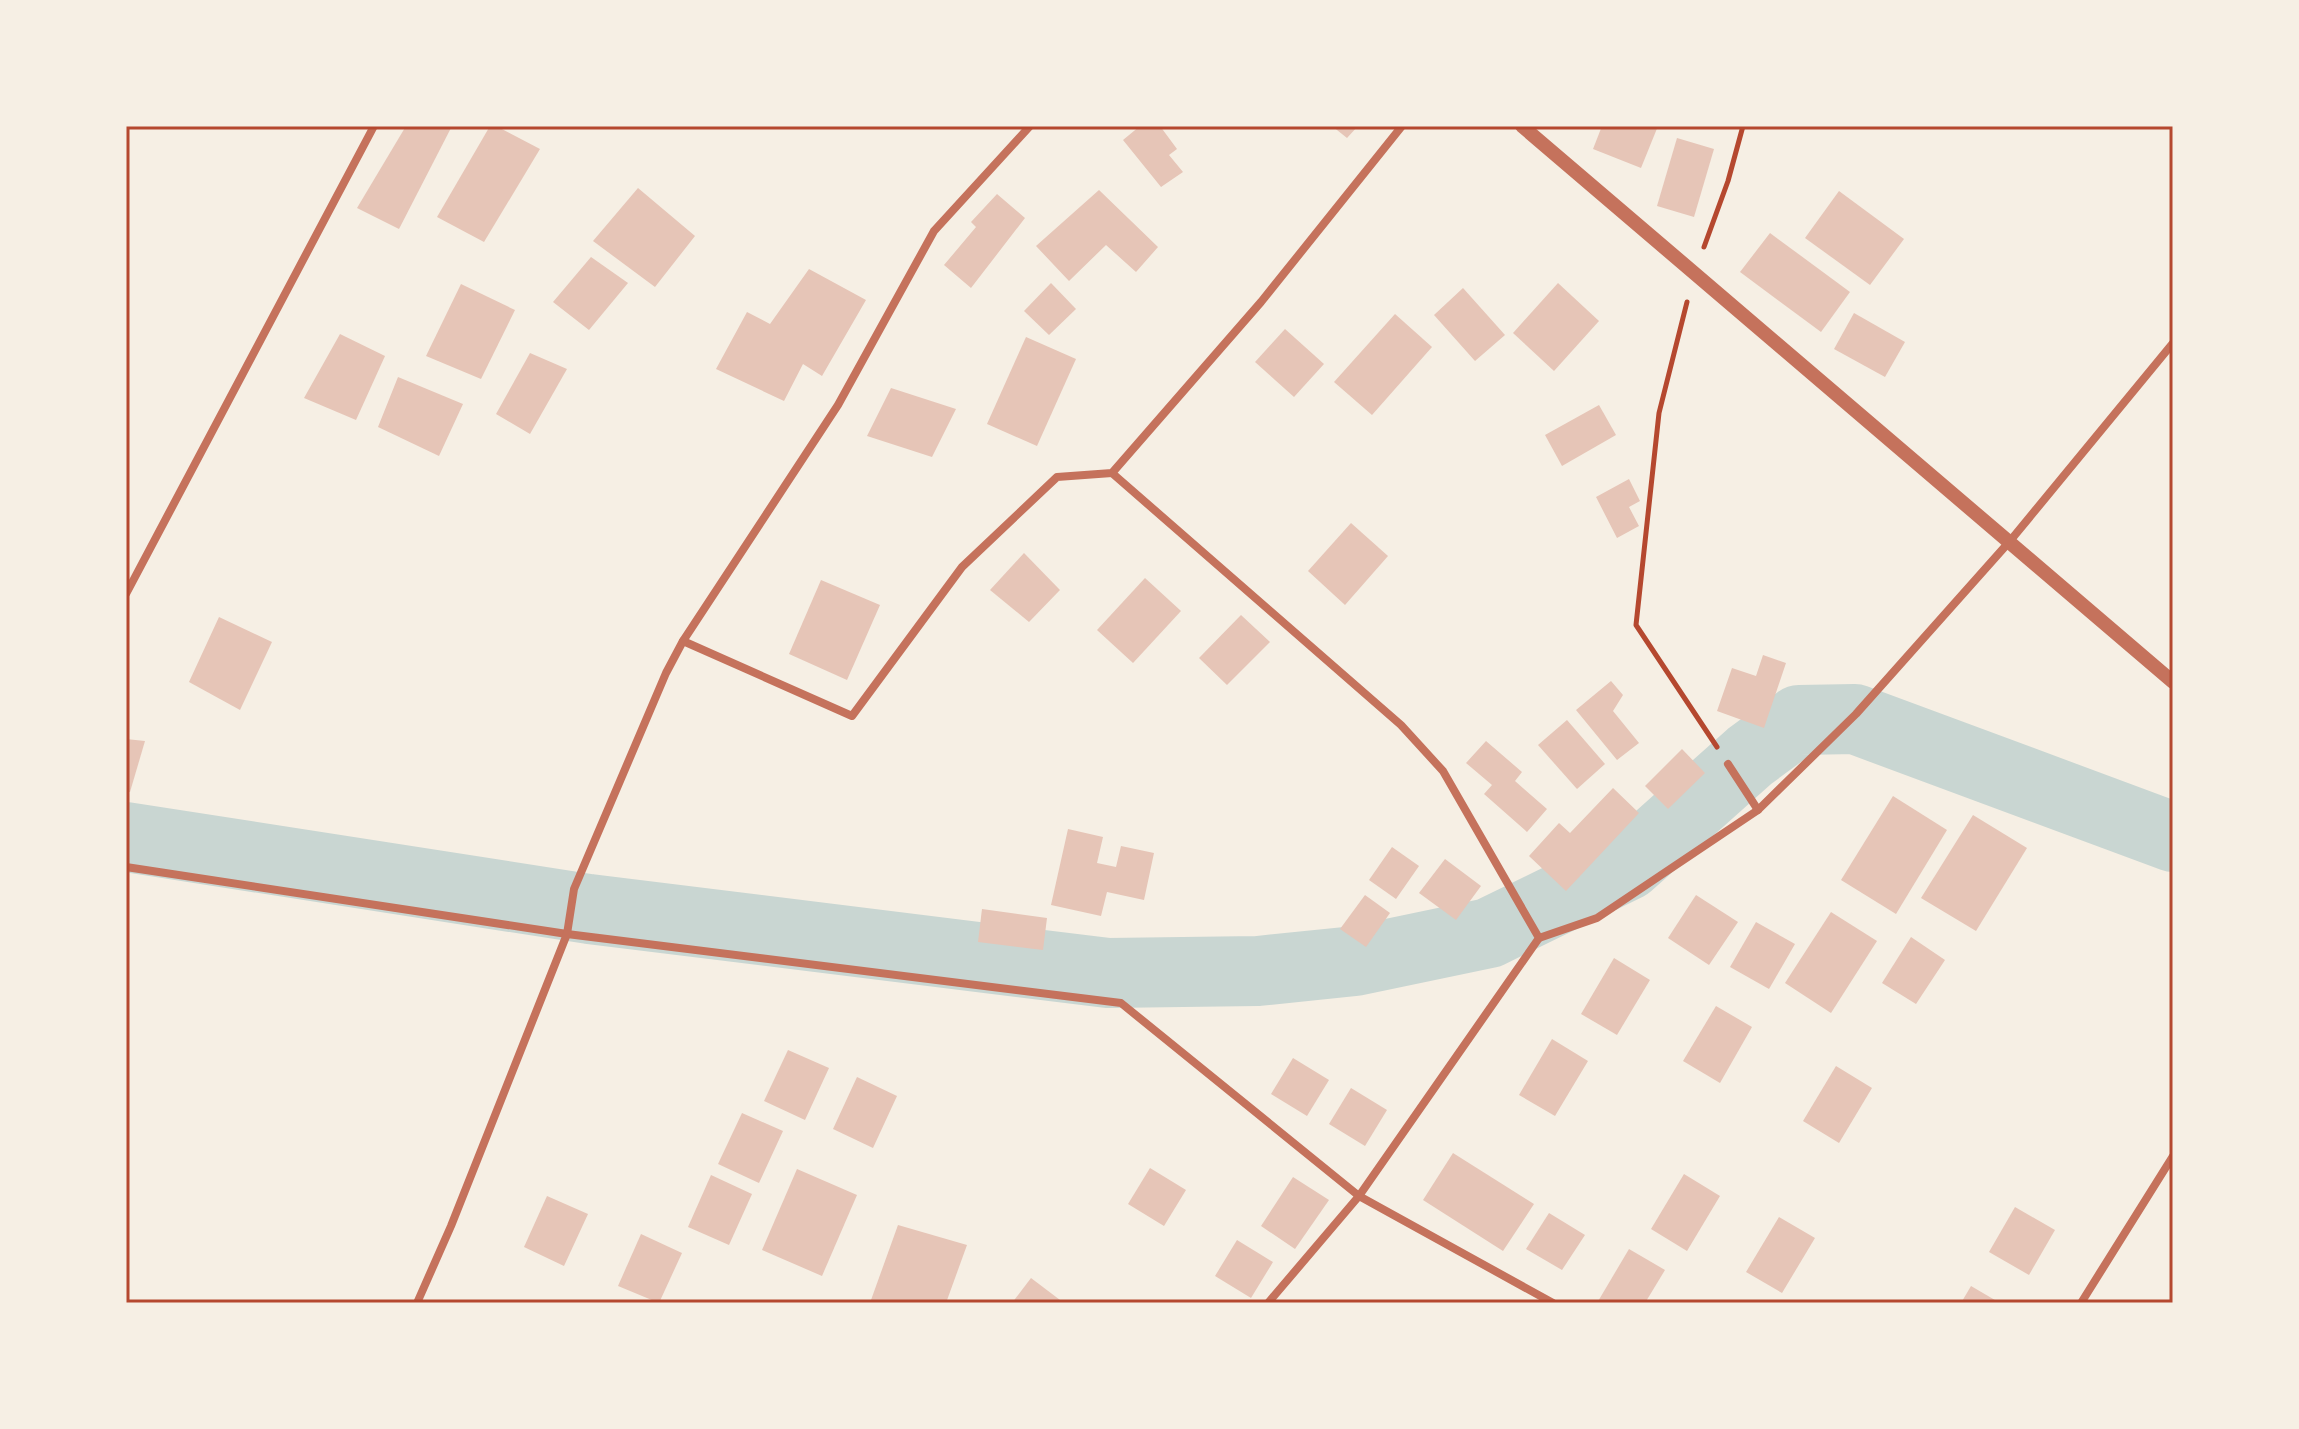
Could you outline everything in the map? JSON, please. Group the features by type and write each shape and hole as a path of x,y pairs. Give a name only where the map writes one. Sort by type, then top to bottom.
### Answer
{"street":[{"path":"126,594 374,126"},
{"path":"417,1303 451,1226 568,930 574,889 666,673 683,641 838,405 934,231 1030,126"},
{"path":"683,641 852,716 962,567 1057,477 1112,473 1261,302 1402,126"},
{"path":"1522,126 2173,682"},
{"path":"1268,1303 1359,1196 1538,936 1597,918 1758,810 1856,714 2010,541 2173,343"},
{"path":"1112,473 1401,725 1443,771 1538,936"},
{"path":"1728,764 1758,810"},
{"path":"126,867 568,930 1121,1003 1359,1196 1553,1303"},
{"path":"2081,1303 2173,1156"}],"path":[{"path":"1728,764 1636,625 1659,413 1693,274 1728,181 1743,126"}],"building":[{"path":"406,126 452,126 399,229 357,208"},
{"path":"490,126 496,126 540,149 484,242 437,217"},
{"path":"1140,126 1160,126 1177,149 1169,155 1183,172 1161,187 1123,140"},
{"path":"1332,126 1358,126 1347,138"},
{"path":"1602,126 1658,126 1641,168 1593,149"},
{"path":"1677,138 1714,149 1694,217 1657,206"},
{"path":"638,188 695,236 655,287 593,241"},
{"path":"1099,190 1158,247 1136,272 1106,245 1069,281 1036,246"},
{"path":"1839,191 1904,239 1870,285 1805,238"},
{"path":"997,194 1025,218 971,288 944,265 976,227 971,222"},
{"path":"1770,233 1850,292 1821,332 1740,272"},
{"path":"591,257 628,283 589,330 553,302"},
{"path":"809,269 866,300 822,376 803,364 784,401 716,369 747,312 770,324"},
{"path":"1051,283 1076,309 1049,335 1024,311"},
{"path":"1558,283 1599,321 1554,371 1513,333"},
{"path":"461,284 515,310 481,379 426,356"},
{"path":"1463,288 1505,335 1475,361 1434,315"},
{"path":"1854,313 1905,342 1885,377 1834,349"},
{"path":"1395,314 1432,347 1372,415 1334,382"},
{"path":"1285,329 1324,364 1294,397 1255,362"},
{"path":"340,334 385,356 356,420 304,398"},
{"path":"1026,337 1076,359 1037,446 987,424"},
{"path":"530,353 567,369 530,434 496,414"},
{"path":"398,377 463,404 439,456 378,427"},
{"path":"891,388 956,409 932,457 867,436"},
{"path":"1599,405 1616,435 1562,466 1545,435"},
{"path":"1629,479 1640,501 1629,507 1639,526 1617,538 1596,497"},
{"path":"1351,523 1388,556 1345,605 1308,571"},
{"path":"1024,553 1060,590 1029,622 990,590"},
{"path":"1145,578 1181,611 1133,663 1097,630"},
{"path":"821,580 880,605 847,680 789,654"},
{"path":"1241,615 1270,642 1227,685 1199,658"},
{"path":"219,617 272,642 240,710 189,682"},
{"path":"1763,655 1786,663 1764,728 1717,711 1732,668 1756,676"},
{"path":"1611,681 1623,695 1613,711 1639,743 1617,760 1576,710"},
{"path":"1567,720 1605,764 1577,789 1538,745"},
{"path":"126,739 145,741 130,792 126,792"},
{"path":"1486,741 1522,772 1515,781 1547,809 1527,832 1484,794 1492,785 1466,763"},
{"path":"1682,749 1705,773 1668,809 1645,786"},
{"path":"1613,788 1639,813 1566,891 1529,856 1559,823 1570,833"},
{"path":"1893,796 1947,830 1896,914 1841,880"},
{"path":"1973,815 2027,848 1976,931 1921,898"},
{"path":"1068,829 1103,837 1097,863 1116,867 1121,846 1154,853 1144,900 1107,892 1101,916 1051,905"},
{"path":"1392,847 1419,866 1396,899 1369,880"},
{"path":"1445,859 1481,886 1456,920 1419,893"},
{"path":"1365,895 1390,913 1366,947 1340,929"},
{"path":"1696,895 1738,922 1709,965 1668,938"},
{"path":"982,909 1047,918 1043,950 978,942"},
{"path":"1831,912 1877,941 1831,1013 1785,983"},
{"path":"1756,922 1795,944 1769,989 1730,967"},
{"path":"1911,937 1945,960 1916,1004 1882,983"},
{"path":"1614,958 1650,980 1617,1035 1581,1014"},
{"path":"1716,1006 1752,1027 1720,1083 1683,1061"},
{"path":"1552,1039 1588,1061 1555,1116 1519,1095"},
{"path":"788,1050 829,1068 805,1120 764,1101"},
{"path":"1293,1058 1329,1080 1307,1116 1271,1094"},
{"path":"1836,1066 1872,1088 1839,1143 1803,1121"},
{"path":"857,1077 897,1096 873,1148 833,1129"},
{"path":"1351,1088 1387,1110 1365,1146 1329,1124"},
{"path":"742,1113 783,1131 759,1183 718,1164"},
{"path":"1453,1153 1534,1204 1503,1251 1423,1200"},
{"path":"1150,1168 1186,1190 1164,1226 1128,1204"},
{"path":"797,1169 857,1195 822,1276 762,1250"},
{"path":"1684,1174 1720,1196 1687,1251 1651,1229"},
{"path":"711,1175 752,1194 729,1245 688,1227"},
{"path":"1293,1177 1329,1200 1295,1249 1261,1226"},
{"path":"547,1196 588,1214 564,1266 524,1247"},
{"path":"2015,1207 2055,1230 2029,1275 1989,1252"},
{"path":"1549,1213 1585,1235 1562,1270 1526,1249"},
{"path":"1779,1217 1815,1238 1782,1293 1746,1272"},
{"path":"898,1225 967,1245 946,1303 880,1303 871,1300"},
{"path":"641,1234 682,1253 659,1303 618,1286"},
{"path":"1237,1240 1273,1262 1251,1298 1215,1276"},
{"path":"1629,1249 1665,1270 1645,1303 1597,1303"},
{"path":"1031,1278 1064,1303 1012,1303"},
{"path":"1971,1286 2000,1303 1961,1303"}],"waterway":[{"path":"126,837 589,909 1108,973 1258,971 1355,961 1489,933 1628,865 1750,756 1799,720 1855,719 2173,837"}]}
